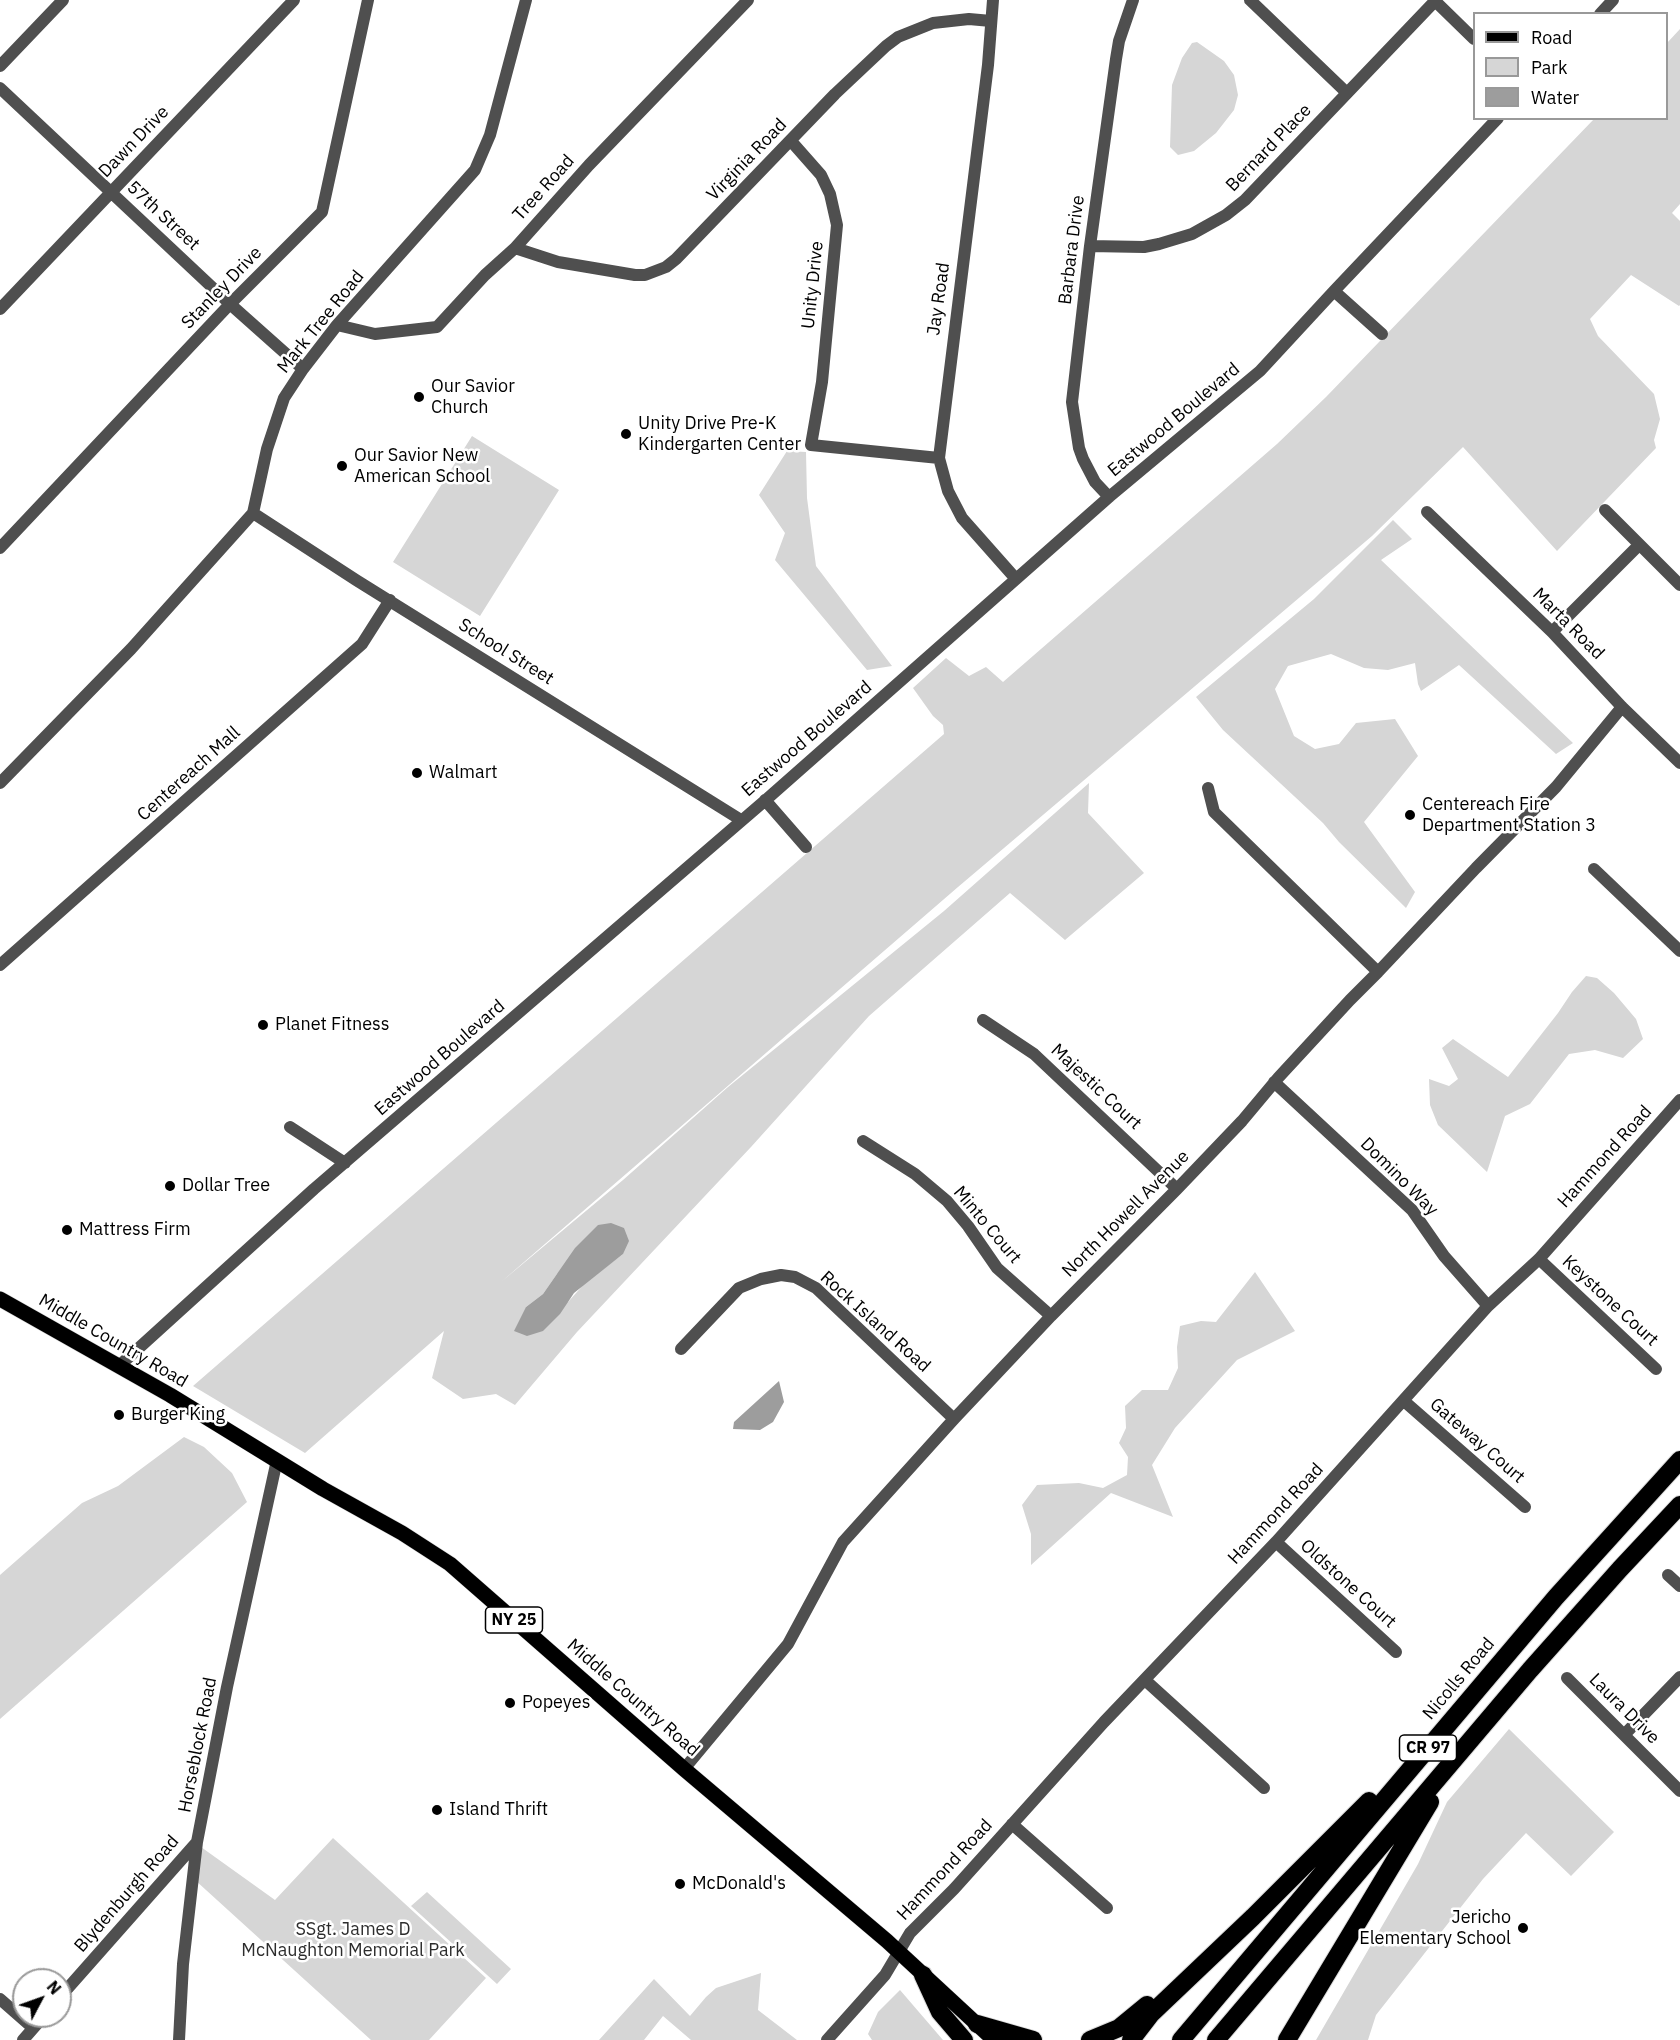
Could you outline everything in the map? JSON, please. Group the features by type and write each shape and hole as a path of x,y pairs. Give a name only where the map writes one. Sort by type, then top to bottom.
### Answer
{"highway":[{"name":"Nicolls Road","path":"1181,2040 1602,1545 1680,1460"},
{"name":"CR 97","path":"1216,2040 1575,1619 1680,1505"},
{"path":"1290,2036 1422,1815 1484,1725"},
{"path":"1131,2040 1151,2014 1389,1781 1436,1739"},
{"path":"1090,2040 1119,2028 1153,1999 1197,1970"},
{"path":"922,1975 940,2012 964,2040"},
{"path":"977,2024 1033,2040"}],"main road":[{"name":"Middle Country Road","path":"0,1299 119,1366 323,1489 402,1533 450,1564 899,1953 994,2040"}],"street":[{"path":"0,66 63,0"},
{"name":"Dawn Drive","path":"0,309 294,0"},
{"name":"Stanley Drive","path":"0,548 230,304 322,212 368,0"},
{"name":"Mark Tree Road","path":"254,513 267,449 284,398 337,325 474,170 490,135 526,0"},
{"name":"Tree Road","path":"337,325 375,334 437,327 485,275 515,248 589,165 748,0"},
{"name":"Jay Road","path":"993,0 988,65 939,458 948,491 962,518 1016,579"},
{"name":"Barbara Drive","path":"1109,497 1095,482 1083,459 1072,414 1072,402 1090,246 1119,41 1133,0"},
{"path":"1251,0 1347,93"},
{"path":"1602,12 1613,0"},
{"path":"1434,1 1473,38"},
{"name":"Bernard Place","path":"1090,246 1144,247 1160,244 1192,234 1226,215 1245,200 1434,1"},
{"name":"Virginia Road","path":"515,248 558,262 635,275 645,275 666,267 676,260 842,86 898,37 933,23 950,20 991,21"},
{"name":"57th Street","path":"0,88 230,304 303,369"},
{"name":"Eastwood Boulevard","path":"119,1366 314,1189 765,800 1109,497 1260,371 1496,120"},
{"name":"Unity Drive","path":"791,141 821,174 830,194 837,225 822,382 812,446 939,458"},
{"path":"1334,291 1382,334"},
{"path":"1605,510 1680,585"},
{"name":"Marta Road","path":"1427,512 1552,632 1680,763"},
{"path":"0,783 131,649 254,513"},
{"name":"School Street","path":"254,513 741,820"},
{"path":"1552,632 1639,544"},
{"name":"Centereach Mall","path":"0,965 362,644 390,600"},
{"name":"North Howell Avenue","path":"684,1769 788,1644 843,1542 1051,1316 1178,1189 1350,1000 1556,787 1622,706"},
{"path":"1208,788 1214,812 1378,972"},
{"path":"765,800 806,847"},
{"path":"1594,869 1680,951"},
{"name":"Majestic Court","path":"983,1020 1034,1054 1178,1189"},
{"name":"Domino Way","path":"1274,1082 1412,1210 1444,1256 1488,1306"},
{"name":"Hammond Road","path":"827,2040 882,1978 910,1933 954,1889 1145,1680 1276,1542 1488,1306 1539,1259 1680,1100"},
{"path":"290,1127 345,1163"},
{"name":"Minto Court","path":"863,1140 915,1174 947,1201 968,1226 996,1268 1051,1316"},
{"name":"Keystone Court","path":"1539,1259 1656,1369"},
{"name":"Rock Island Road","path":"681,1349 739,1288 761,1279 781,1275 795,1278 816,1288 954,1419"},
{"name":"Gateway Court","path":"1404,1401 1525,1508"},
{"name":"Horseblock Road","path":"179,2040 183,1964 197,1842 226,1687 277,1460"},
{"name":"Oldstone Court","path":"1276,1542 1396,1652"},
{"path":"1668,1575 1680,1586"},
{"path":"1624,1735 1680,1677"},
{"name":"Laura Drive","path":"1567,1678 1680,1791"},
{"path":"1145,1680 1264,1788"},
{"path":"1012,1824 1107,1908"},
{"name":"Blydenburgh Road","path":"72,1983 197,1842"},
{"path":"0,2000 12,2010"},
{"path":"23,2040 33,2028"}],"green space":[{"path":"1680,29 1680,204 1672,213 1680,221 1680,305 1631,275 1590,319 1598,336 1654,394 1660,419 1654,440 1656,448 1557,551 1463,447 1372,536 958,887 501,1282 623,1180 728,1087 944,911 1089,783 1088,813 1144,873 1065,940 1010,893 869,1016 751,1147 577,1332 515,1405 496,1394 463,1399 432,1378 444,1331 305,1453 193,1386 944,734 943,725 933,716 913,688 946,658 969,676 986,667 1003,682 1277,444 1326,397 1593,120 1668,120 1668,42","holes":["623,1254 585,1283 568,1302 526,1307 543,1294 557,1274"]},
{"path":"1197,42 1224,61 1234,75 1238,95 1234,110 1216,133 1194,151 1178,155 1170,147 1172,85 1182,58 1192,43"},
{"path":"472,436 559,490 480,616 393,562"},
{"path":"787,451 806,452 807,498 816,566 892,666 867,670 775,560 785,533 759,495"},
{"path":"1393,520 1412,539 1381,560 1573,743 1556,754 1459,665 1421,691 1415,663 1388,670 1364,668 1331,654 1288,666 1275,689 1294,736 1315,749 1339,744 1356,723 1395,719 1418,756 1364,822 1415,892 1406,908 1339,842 1323,823 1223,730 1196,697 1314,599"},
{"path":"1586,976 1597,978 1614,993 1636,1019 1643,1039 1623,1058 1595,1050 1569,1054 1530,1104 1505,1116 1487,1172 1438,1125 1430,1105 1429,1079 1449,1086 1458,1079 1442,1048 1453,1039 1508,1077"},
{"path":"1255,1272 1295,1331 1237,1360 1175,1428 1152,1465 1173,1517 1111,1493 1031,1565 1031,1534 1022,1505 1037,1485 1079,1483 1103,1488 1127,1475 1128,1457 1119,1443 1126,1428 1125,1406 1142,1390 1168,1390 1178,1368 1177,1347 1180,1326 1201,1321 1216,1322"},
{"path":"184,1437 204,1447 232,1473 247,1502 0,1719 0,1575 82,1503 118,1486"},
{"path":"1509,1729 1614,1832 1571,1876 1526,1833 1483,1879 1376,2015 1368,2040 1316,2040 1418,1864 1447,1802"},
{"name":"SSgt. James D McNaughton Memorial Park","path":"333,1838 486,1978 429,2040 371,2040 195,1880 201,1847 275,1900"},
{"path":"427,1892 511,1969 497,1984 411,1906"},
{"path":"761,1973 758,2010 797,2040 691,2040 663,2016 644,2040 599,2040 654,1979 690,2016 716,1988"},
{"path":"900,1990 943,2040 872,2040 868,2034 878,2012"}],"water":[{"path":"611,1223 624,1228 629,1241 623,1254 574,1293 560,1314 543,1331 527,1336 514,1331 526,1307 543,1294 575,1248 598,1225"},
{"path":"779,1381 784,1402 773,1422 760,1430 733,1429 734,1422"}],"place":[{"name":"Our Savior Church","path":"419,397"},
{"name":"Unity Drive Pre-K Kindergarten Center","path":"626,434"},
{"name":"Our Savior New American School","path":"342,466"},
{"name":"Walmart","path":"417,773"},
{"name":"Centereach Fire Department Station 3","path":"1410,815"},
{"name":"Planet Fitness","path":"263,1025"},
{"name":"Dollar Tree","path":"170,1186"},
{"name":"Mattress Firm","path":"67,1230"},
{"name":"Burger King","path":"119,1415"},
{"name":"Popeyes","path":"510,1703"},
{"name":"Island Thrift","path":"437,1810"},
{"name":"McDonald's","path":"680,1884"},
{"name":"Jericho Elementary School","path":"1523,1928"}]}
